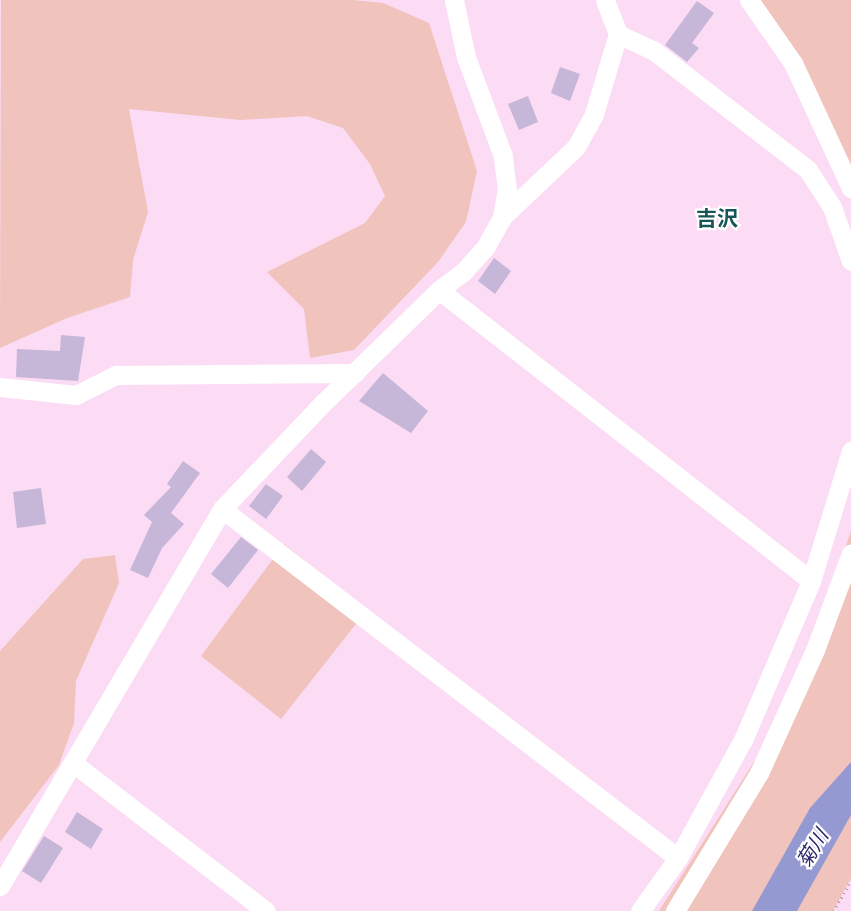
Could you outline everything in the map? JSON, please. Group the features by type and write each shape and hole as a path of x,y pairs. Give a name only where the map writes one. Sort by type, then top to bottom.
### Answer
{"street":[{"path":"454,0 466,57 503,156 507,190 502,217"},
{"path":"0,886 222,509 355,373 439,290 485,248 502,217 576,147 594,114 618,34 605,0"},
{"path":"749,0 793,63 851,188"},
{"path":"618,34 653,50 808,170 832,207 851,261"},
{"path":"439,290 810,581"},
{"path":"0,387 76,395 116,375 355,373"},
{"path":"640,911 678,858 743,740 810,581 851,451"},
{"path":"222,509 678,858"},
{"path":"675,911 759,773 815,650 851,553"},
{"path":"72,763 266,911"}],"path":[{"path":"834,911 851,880"}],"shaded area":[{"path":"1,0 353,0 383,3 429,23 477,171 466,222 438,262 354,350 310,358 304,309 267,272 365,223 385,196 370,164 343,128 307,116 241,120 129,109 148,212 133,260 130,297 67,318 0,348"},
{"path":"752,0 851,0 851,180"},
{"path":"851,531 851,878 833,911 659,911 789,707"},
{"path":"284,544 367,610 281,719 201,656"},
{"path":"115,555 119,583 76,681 74,723 59,765 0,842 0,651 83,559"}],"water":[{"name":"菊川","path":"851,762 851,815 797,911 752,911 810,808"}],"building":[{"path":"697,1 714,13 692,43 699,48 687,62 665,45"},
{"path":"560,67 580,74 570,101 551,93"},
{"path":"528,96 538,122 519,130 508,104"},
{"path":"494,258 511,271 495,294 478,281"},
{"path":"61,335 85,337 78,381 16,377 17,349 60,351"},
{"path":"383,373 428,411 411,433 359,401"},
{"path":"311,449 326,462 302,491 287,477"},
{"path":"183,461 200,473 171,513 184,524 162,548 148,578 130,570 152,522 144,515 171,487 167,484"},
{"path":"266,484 283,496 266,519 249,506"},
{"path":"41,488 46,524 17,528 13,492"},
{"path":"241,537 258,550 228,588 211,574"},
{"path":"77,812 103,829 91,849 65,832"},
{"path":"44,836 63,848 41,883 22,871"}],"district":[{"name":"吉沢","path":"717,218"}]}
